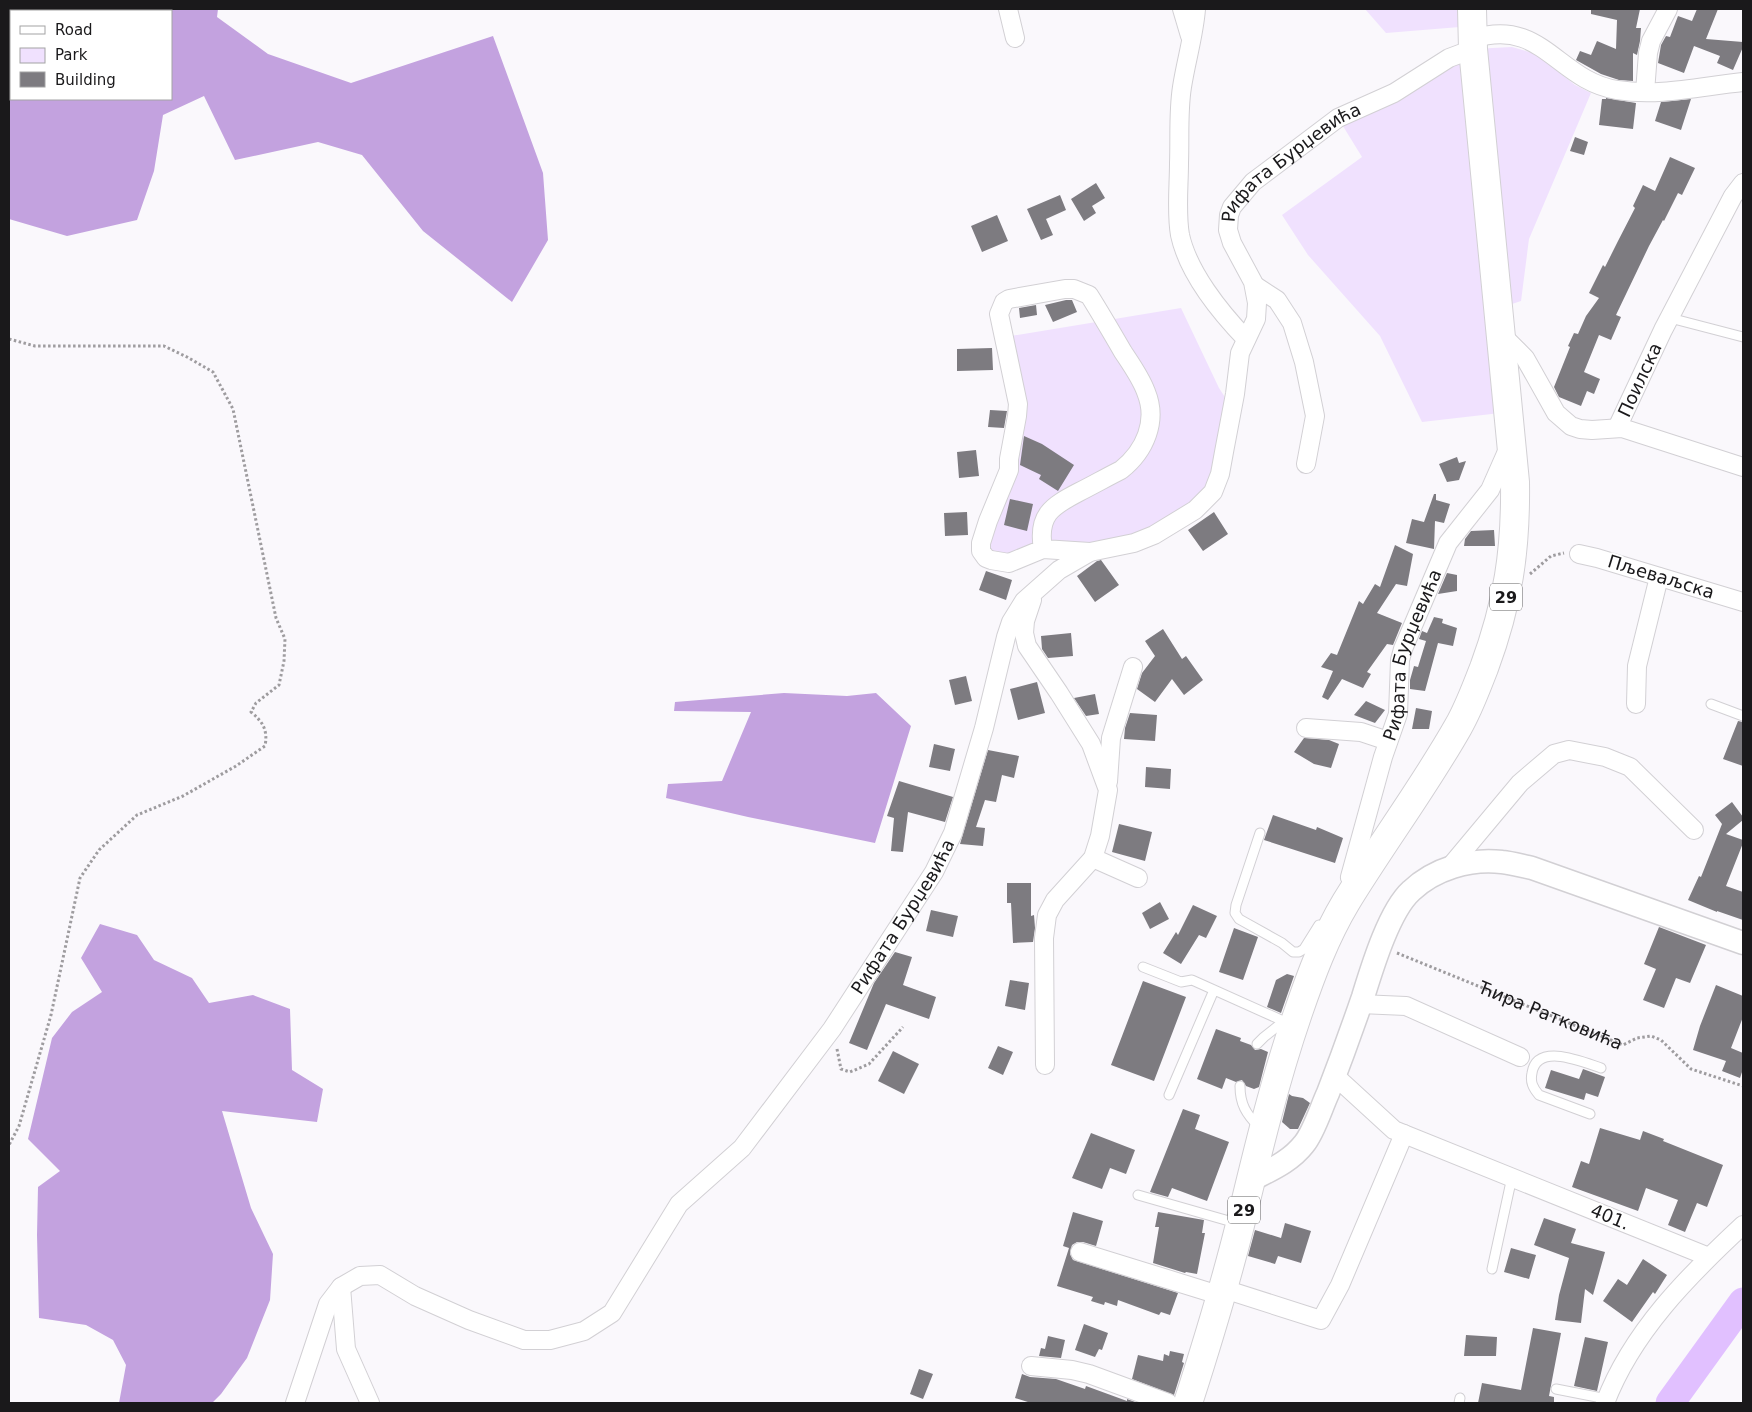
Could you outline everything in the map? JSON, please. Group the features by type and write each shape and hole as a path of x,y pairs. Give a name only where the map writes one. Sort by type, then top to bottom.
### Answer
{"main road":[{"name":"Рифата Бурџевића","path":"1263,1132 1288,1024 1308,983 1351,881 1458,727 1488,656 1507,594 1515,523 1515,482 1499,332 1473,44 1472,9"},
{"name":"29","path":"1188,1403 1223,1292 1263,1132"}],"street":[{"path":"1008,9 1015,38"},
{"path":"1182,9 1191,39"},
{"path":"1196,9 1179,115 1178,215 1180,235 1197,275 1231,323 1246,340"},
{"path":"1645,92 1651,41 1668,9"},
{"path":"1473,44 1494,34 1524,38 1535,42 1572,71 1592,83 1618,90 1645,92 1743,82"},
{"name":"Рифата Бурџевића","path":"1043,549 1042,527 1045,519 1054,507 1121,470 1135,457 1146,439 1149,429 1151,419 1149,400 1142,383 1090,295 1065,288 1009,299 1004,302 999,314 1018,404 1017,416 1009,458 1009,470 988,522 981,543 981,551 986,558 1009,563 1043,549 1090,552 1134,543 1154,535 1195,510 1213,492 1220,474 1235,394 1240,353 1256,319 1257,303 1250,273 1232,243 1228,230 1229,215 1232,207 1248,187 1338,118 1388,96 1473,44"},
{"name":"Поилска","path":"1499,332 1525,358 1556,413 1566,423 1586,430 1617,428 1670,318 1733,196 1743,182"},
{"path":"1254,285 1277,300 1292,323 1304,362 1315,416 1306,464"},
{"path":"1617,428 1638,432 1743,467"},
{"name":"Рифата Бурџевића","path":"1351,881 1388,741 1400,706 1400,660 1412,627 1448,543 1490,490 1512,440"},
{"name":"Рифата Бурџевића","path":"341,1287 360,1276 380,1276 415,1296 469,1320 524,1340 550,1340 584,1331 612,1313 679,1204 742,1148 832,1029 934,872 953,833 984,728 1011,622 1024,601 1042,584 1059,570 1090,552"},
{"name":"Пљеваљска","path":"1579,554 1743,602"},
{"path":"1636,704 1637,666 1659,576"},
{"name":"Рифата Бурџевића","path":"1042,584 1032,600 1025,621 1024,633 1027,646 1059,692 1091,744 1108,790"},
{"path":"1045,1065 1044,938 1047,914 1055,900 1093,858 1100,836 1108,790 1112,738 1133,667"},
{"path":"1306,728 1361,732 1388,741"},
{"path":"1449,868 1520,783 1554,754 1569,750 1605,757 1630,767 1694,830"},
{"path":"1093,858 1138,878"},
{"path":"1251,1180 1288,1161 1305,1143 1335,1076 1380,946 1397,909 1410,891 1431,876 1449,868 1481,862 1502,862 1532,868 1743,943"},
{"path":"1360,1004 1406,1006 1527,1061"},
{"name":"401.","path":"1335,1076 1394,1130 1709,1257"},
{"path":"1080,1252 1321,1320 1340,1285 1404,1134"},
{"path":"1606,1401 1631,1352 1662,1308 1709,1257 1743,1225"},
{"path":"295,1403 328,1304 341,1287"},
{"path":"341,1287 346,1349 370,1403"},
{"path":"1031,1366 1072,1370 1089,1374 1168,1403"}],"lane":[{"path":"1670,318 1743,337"},
{"path":"1711,704 1743,716"},
{"path":"1260,833 1236,905 1235,913 1239,919 1282,943 1293,952 1299,952 1304,949 1325,917"},
{"path":"1143,967 1181,982 1192,980 1288,1024"},
{"path":"1168,1095 1214,990"},
{"path":"1257,1044 1264,1037 1288,1024"},
{"path":"1590,1114 1539,1095 1531,1081 1527,1061 1554,1056 1566,1057 1601,1068"},
{"path":"1240,1086 1242,1105 1250,1119 1263,1132"},
{"path":"1492,1269 1512,1176"},
{"path":"1138,1195 1240,1224"},
{"path":"1556,1389 1606,1401"}],"path":[{"path":"9,340 35,346 164,346 213,372 233,409 276,618 285,639 284,661 279,685 256,703 251,712 259,719 267,734 265,746 236,766 183,796 137,815 99,850 80,878 51,1016 19,1126 9,1145"},
{"path":"1507,594 1518,587 1544,560 1551,556 1568,553 1579,554"},
{"name":"Ћира Ратковића","path":"1380,946 1623,1046 1637,1038 1651,1036 1661,1040 1691,1069 1743,1086"},
{"path":"832,1029 841,1069 850,1072 869,1064 903,1027"}],"green space":[{"path":"1365,9 1472,9 1472,26 1386,33"},
{"path":"1512,47 1536,54 1575,85 1591,93 1529,239 1521,301 1497,309 1509,412 1422,422 1380,336 1308,255 1282,215 1362,157 1338,118 1473,49"},
{"path":"1181,308 1219,388 1232,408 1217,483 1154,535 986,558 1017,416 1005,337"}],"shaded area":[{"path":"9,9 218,9 217,17 268,54 351,83 493,36 543,173 548,240 512,302 423,231 362,155 318,142 235,160 204,96 163,115 154,171 137,220 67,236 9,219"},
{"path":"784,693 847,696 876,693 911,726 875,843 666,798 668,784 722,781 751,712 674,711 675,702"},
{"path":"100,924 137,935 154,960 192,978 209,1003 253,995 290,1009 292,1070 323,1089 317,1122 222,1111 251,1208 273,1254 270,1300 247,1358 221,1394 212,1403 119,1403 126,1365 113,1340 86,1325 39,1318 38,1187 60,1171 28,1139 52,1038 72,1012 102,992 81,958"}],"building":[{"path":"1591,9 1640,9 1636,28 1641,28 1640,41 1637,55 1633,53 1633,81 1619,80 1601,74 1576,60 1580,51 1591,55 1597,41 1616,49 1617,20 1591,14"},
{"path":"1697,9 1718,9 1706,39 1743,42 1743,47 1733,70 1717,63 1720,56 1694,46 1684,73 1658,63 1661,45 1666,36 1670,37 1678,16 1692,21"},
{"path":"1602,99 1636,103 1633,129 1599,125"},
{"path":"1691,99 1681,130 1655,121 1661,102"},
{"path":"1575,137 1588,142 1584,155 1570,151"},
{"path":"1670,157 1695,168 1682,195 1678,193 1649,246 1616,315 1621,317 1611,340 1599,335 1584,372 1600,379 1594,394 1587,391 1581,406 1559,397 1554,387 1570,347 1568,346 1574,333 1578,334 1586,316 1599,298 1589,293 1603,265 1605,267 1635,208 1633,206 1643,185 1655,191"},
{"path":"1096,183 1105,198 1092,206 1096,213 1084,221 1071,199"},
{"path":"1060,195 1066,210 1046,219 1053,235 1041,240 1027,209"},
{"path":"997,215 1008,241 982,252 971,226"},
{"path":"1072,300 1077,312 1053,322 1045,305"},
{"path":"1036,305 1037,315 1020,318 1019,308"},
{"path":"992,348 993,370 957,371 957,349"},
{"path":"990,410 1007,411 1004,428 988,427"},
{"path":"1024,436 1042,444 1074,465 1058,491 1039,479 1041,475 1020,465"},
{"path":"976,450 979,476 959,478 957,452"},
{"path":"1457,457 1459,463 1466,461 1459,480 1447,482 1439,464"},
{"path":"1434,494 1436,494 1436,500 1450,504 1444,523 1435,521 1434,549 1406,543 1412,519 1424,522"},
{"path":"1010,499 1033,504 1027,531 1004,525"},
{"path":"967,512 968,535 945,536 944,513"},
{"path":"1214,512 1228,534 1203,551 1188,530"},
{"path":"1494,530 1495,546 1464,546 1465,539 1471,531"},
{"path":"1395,545 1413,554 1407,586 1396,584 1377,613 1402,623 1393,645 1387,644 1367,672 1371,674 1363,688 1342,679 1328,700 1322,697 1333,671 1321,667 1331,653 1337,655 1359,601 1363,604 1375,584 1380,587"},
{"path":"1101,560 1119,585 1095,602 1077,576"},
{"path":"986,571 1012,580 1006,600 979,590"},
{"path":"1447,573 1457,575 1457,591 1438,594"},
{"path":"1434,617 1443,619 1442,623 1457,628 1453,646 1438,643 1425,691 1410,689 1410,680 1414,666 1418,667 1426,641 1419,639 1422,631 1427,633"},
{"path":"1163,629 1182,659 1186,656 1203,680 1184,695 1172,679 1155,702 1137,689 1142,673 1155,656 1145,641"},
{"path":"1071,633 1073,656 1048,658 1042,649 1041,636"},
{"path":"966,676 972,701 955,705 949,680"},
{"path":"1037,682 1045,713 1018,720 1010,689"},
{"path":"1095,694 1099,714 1086,716 1074,698"},
{"path":"1366,701 1385,710 1375,723 1354,715"},
{"path":"1416,708 1432,711 1429,729 1412,729"},
{"path":"1130,713 1157,715 1155,741 1124,739"},
{"path":"1738,721 1743,722 1743,766 1723,759"},
{"path":"1304,738 1329,740 1339,744 1331,768 1314,764 1294,752"},
{"path":"934,744 955,749 950,771 929,767"},
{"path":"988,750 1019,756 1014,778 1002,775 996,802 985,800 976,827 985,828 983,846 960,844"},
{"path":"1146,767 1171,769 1170,789 1145,787"},
{"path":"899,781 953,797 945,822 908,812 903,852 891,851 894,818 887,816"},
{"path":"1732,802 1743,817 1743,820 1726,834 1743,840 1743,843 1726,886 1743,892 1743,920 1688,900 1699,876 1701,877 1722,824 1715,815"},
{"path":"1273,815 1316,830 1317,827 1343,838 1335,863 1264,840"},
{"path":"1119,824 1152,832 1145,861 1112,852"},
{"path":"1007,883 1031,883 1031,916 1034,915 1035,928 1033,942 1013,943 1011,903 1007,903"},
{"path":"1160,902 1169,919 1150,929 1142,913"},
{"path":"1193,905 1217,916 1206,938 1199,935 1181,964 1163,953 1176,932 1178,935"},
{"path":"931,910 958,916 953,937 926,931"},
{"path":"1659,927 1706,945 1690,983 1676,978 1664,1008 1643,1000 1656,969 1644,964"},
{"path":"1234,928 1258,937 1243,980 1219,972"},
{"path":"895,952 912,957 903,985 936,997 929,1019 886,1004 867,1050 849,1043 874,983"},
{"path":"1287,974 1294,976 1281,1013 1267,1007 1276,980"},
{"path":"1010,980 1029,983 1025,1010 1005,1006"},
{"path":"1143,981 1186,997 1154,1081 1111,1065"},
{"path":"1716,985 1743,996 1743,1017 1731,1048 1743,1053 1743,1069 1740,1078 1722,1071 1726,1061 1693,1050"},
{"path":"1216,1029 1241,1038 1240,1041 1251,1045 1255,1050 1261,1049 1268,1052 1259,1087 1254,1089 1246,1086 1242,1080 1236,1082 1226,1078 1222,1089 1197,1079"},
{"path":"998,1046 1013,1052 1003,1075 988,1068"},
{"path":"893,1051 919,1064 904,1094 878,1081"},
{"path":"1583,1069 1605,1077 1598,1097 1586,1093 1584,1100 1545,1088 1551,1070 1579,1079"},
{"path":"1289,1094 1303,1098 1310,1103 1298,1129 1290,1129 1282,1122"},
{"path":"1183,1109 1200,1115 1195,1129 1229,1142 1207,1201 1172,1188 1168,1197 1150,1192"},
{"path":"1600,1128 1640,1140 1643,1131 1723,1165 1707,1207 1697,1203 1685,1232 1668,1225 1678,1200 1646,1188 1638,1211 1572,1187 1581,1161 1589,1164"},
{"path":"1091,1133 1135,1150 1126,1174 1110,1168 1102,1189 1072,1178"},
{"path":"1073,1212 1103,1221 1096,1246 1083,1242 1077,1242 1072,1245 1070,1254 1073,1260 1178,1293 1170,1315 1161,1312 1159,1315 1118,1300 1117,1306 1105,1302 1104,1305 1091,1301 1093,1297 1057,1286 1069,1248 1063,1246"},
{"path":"1158,1212 1204,1220 1202,1233 1205,1233 1197,1274 1185,1273 1153,1263 1159,1227 1155,1227"},
{"path":"1544,1218 1576,1229 1571,1243 1605,1252 1593,1295 1585,1289 1581,1323 1555,1320 1559,1295 1569,1258 1534,1245"},
{"path":"1285,1223 1311,1231 1301,1263 1278,1256 1275,1264 1248,1256 1255,1230 1281,1238"},
{"path":"1511,1248 1536,1255 1529,1279 1504,1272"},
{"path":"1643,1259 1667,1275 1655,1294 1653,1292 1632,1322 1603,1301 1618,1279 1627,1285"},
{"path":"1084,1324 1108,1333 1102,1350 1099,1349 1095,1357 1075,1350"},
{"path":"1533,1328 1561,1333 1549,1396 1554,1397 1554,1403 1478,1403 1482,1383 1521,1390"},
{"path":"1466,1335 1497,1337 1496,1356 1464,1356"},
{"path":"1048,1336 1065,1340 1061,1358 1039,1356 1041,1348 1045,1349"},
{"path":"1585,1337 1608,1342 1597,1391 1574,1386"},
{"path":"1170,1351 1184,1354 1182,1362 1184,1363 1174,1395 1132,1379 1138,1355 1163,1361 1164,1354 1169,1356"},
{"path":"919,1369 933,1374 923,1399 910,1394"},
{"path":"1022,1374 1030,1377 1056,1379 1085,1389 1086,1386 1127,1401 1127,1399 1138,1403 1031,1403 1015,1398"}],"waterway":[{"path":"1670,1403 1743,1302"}]}
